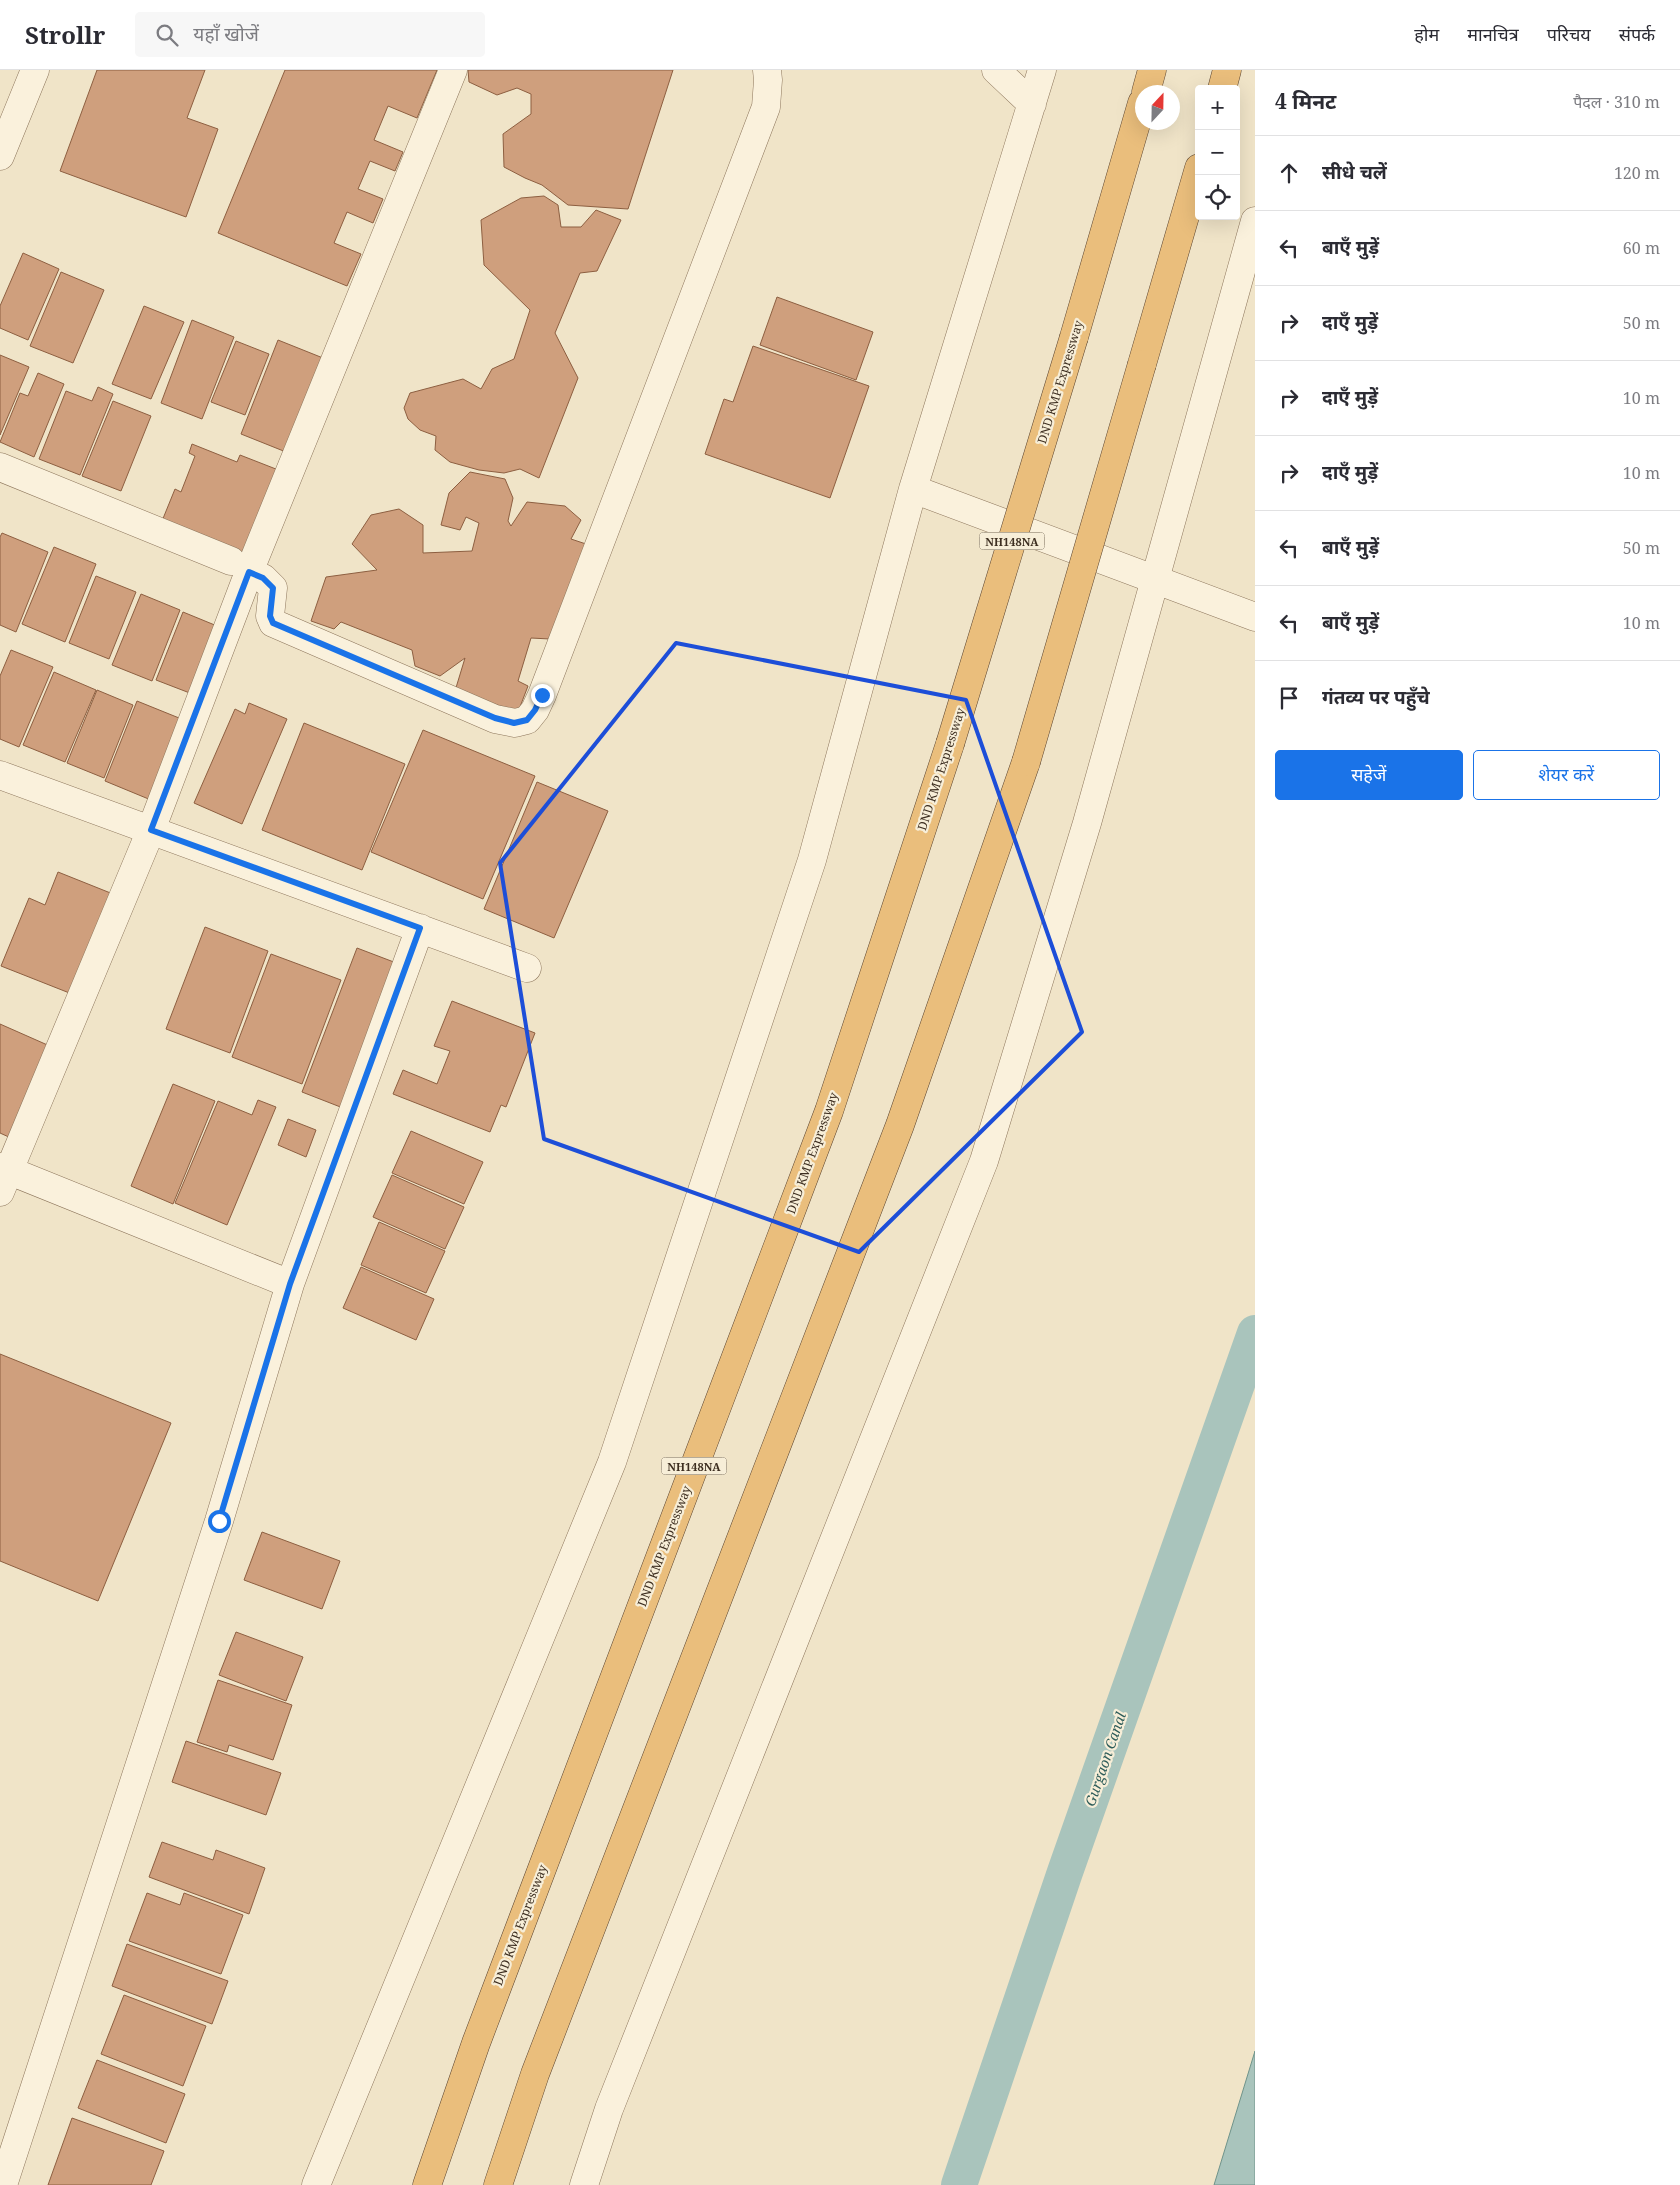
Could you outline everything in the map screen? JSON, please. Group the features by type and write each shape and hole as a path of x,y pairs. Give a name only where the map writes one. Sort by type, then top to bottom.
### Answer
{"highway":[{"path":"1148,85 1152,70"},
{"path":"1223,85 1227,70"},
{"name":"DND KMP Expressway","path":"427,2185 479,2034 829,1111 950,744 1074,337 1135,127"},
{"path":"498,2185 535,2074 900,1125 1026,762 1197,175"}],"street":[{"path":"0,156 35,70"},
{"path":"290,1284 3,1176 151,830 240,567 453,70"},
{"path":"0,467 263,578 273,588 270,616 273,623 495,718 514,723 527,720 535,710 542,695 766,107 767,70"},
{"path":"996,70 1032,104"},
{"path":"316,2185 612,1462 812,860 913,489 1042,70"},
{"path":"584,2185 613,2099 984,1160 1087,823 1255,221"},
{"path":"913,489 1255,617"},
{"path":"0,775 527,968"},
{"path":"2,2182 219,1521 290,1284 420,928"}],"highlighted area":[{"path":"676,643 966,700 1082,1032 859,1252 544,1139 500,863"}],"water":[{"path":"1255,2051 1255,2185 1214,2185"}],"building":[{"path":"97,70 205,70 187,118 218,129 186,217 60,171"},
{"path":"285,70 437,70 417,118 388,106 374,140 403,152 395,171 370,161 358,189 383,199 373,223 347,212 334,243 361,254 347,286 218,233"},
{"path":"468,70 673,70 628,209 568,205 542,185 504,167 503,134 531,114 531,94 517,88 497,95 469,82"},
{"path":"544,196 558,205 561,227 581,227 596,210 621,220 597,271 580,273 555,333 578,378 539,478 520,469 504,473 479,470 450,462 435,450 436,436 420,430 408,419 404,408 410,393 463,379 481,389 492,369 514,359 530,310 484,265 481,220 521,198"},
{"path":"23,253 59,269 28,340 0,328 0,306"},
{"path":"61,272 104,290 73,363 30,346"},
{"path":"777,297 873,332 856,380 760,345"},
{"path":"144,306 184,322 151,399 112,384"},
{"path":"192,320 234,337 202,419 161,403"},
{"path":"278,340 328,360 291,454 241,434"},
{"path":"236,341 269,354 245,415 211,402"},
{"path":"753,346 869,386 830,498 705,454 724,399 733,402"},
{"path":"0,355 29,367 0,435"},
{"path":"38,373 64,384 34,457 0,442 20,393 28,396"},
{"path":"98,387 113,394 80,475 39,459 66,391 92,401"},
{"path":"113,401 151,416 121,491 82,476"},
{"path":"192,444 237,462 240,455 281,471 246,556 162,521 175,489 181,492 195,456 189,453"},
{"path":"470,472 505,479 513,498 508,521 511,526 527,502 565,506 581,520 571,539 586,544 550,639 531,638 518,681 528,686 518,712 455,691 465,658 440,676 415,666 412,650 341,622 334,629 311,621 326,577 377,570 352,544 371,515 399,509 423,525 423,553 472,551 479,523 466,517 460,530 441,525 449,493"},
{"path":"2,533 48,552 16,632 0,625 0,537"},
{"path":"54,547 96,564 65,642 22,624"},
{"path":"96,576 136,592 109,659 69,643"},
{"path":"141,594 180,610 152,681 112,665"},
{"path":"183,612 222,628 195,695 156,680"},
{"path":"11,650 53,667 19,747 0,739 0,676"},
{"path":"54,672 96,690 65,762 23,745"},
{"path":"97,690 133,705 104,778 67,763"},
{"path":"137,701 184,720 151,800 105,781"},
{"path":"249,703 287,719 242,824 194,803 235,709 245,714"},
{"path":"304,723 405,764 362,870 262,830"},
{"path":"423,730 535,776 483,899 371,852"},
{"path":"537,782 608,811 554,938 484,909"},
{"path":"58,872 113,894 72,994 1,966 29,898 45,905"},
{"path":"205,927 268,951 230,1053 166,1029"},
{"path":"357,948 399,964 343,1108 302,1092"},
{"path":"271,954 341,980 302,1084 232,1057"},
{"path":"452,1001 535,1033 506,1107 501,1105 490,1132 393,1094 403,1070 437,1084 450,1051 434,1046"},
{"path":"0,1024 52,1047 11,1138 0,1133"},
{"path":"173,1084 215,1101 173,1204 131,1186"},
{"path":"258,1100 276,1107 227,1225 175,1203 218,1101 252,1115"},
{"path":"288,1119 316,1130 306,1157 278,1145"},
{"path":"411,1131 483,1162 464,1204 392,1173"},
{"path":"392,1175 464,1207 445,1249 373,1217"},
{"path":"379,1222 445,1251 426,1293 361,1265"},
{"path":"361,1267 434,1299 416,1340 343,1308"},
{"path":"0,1354 171,1423 98,1601 0,1561"},
{"path":"262,1532 340,1561 322,1609 244,1580"},
{"path":"236,1632 303,1657 286,1701 219,1675"},
{"path":"218,1680 292,1705 273,1760 229,1745 227,1752 197,1742"},
{"path":"186,1741 281,1773 266,1815 172,1782"},
{"path":"162,1842 213,1860 216,1850 265,1868 249,1914 149,1877"},
{"path":"147,1893 180,1905 184,1893 243,1915 221,1974 129,1941"},
{"path":"127,1944 228,1981 212,2024 112,1986"},
{"path":"124,1995 206,2026 183,2086 101,2054"},
{"path":"97,2060 185,2094 166,2143 78,2108"},
{"path":"72,2118 164,2151 151,2185 48,2185"}],"waterway":[{"name":"Gurgaon Canal","path":"959,2185 1065,1872 1255,1333"}],"route":[{"path":"219,1521 290,1284 420,928 151,830 249,572 263,578 273,588 270,616 273,623 495,718 514,723 527,720 535,710 542,695"}]}
